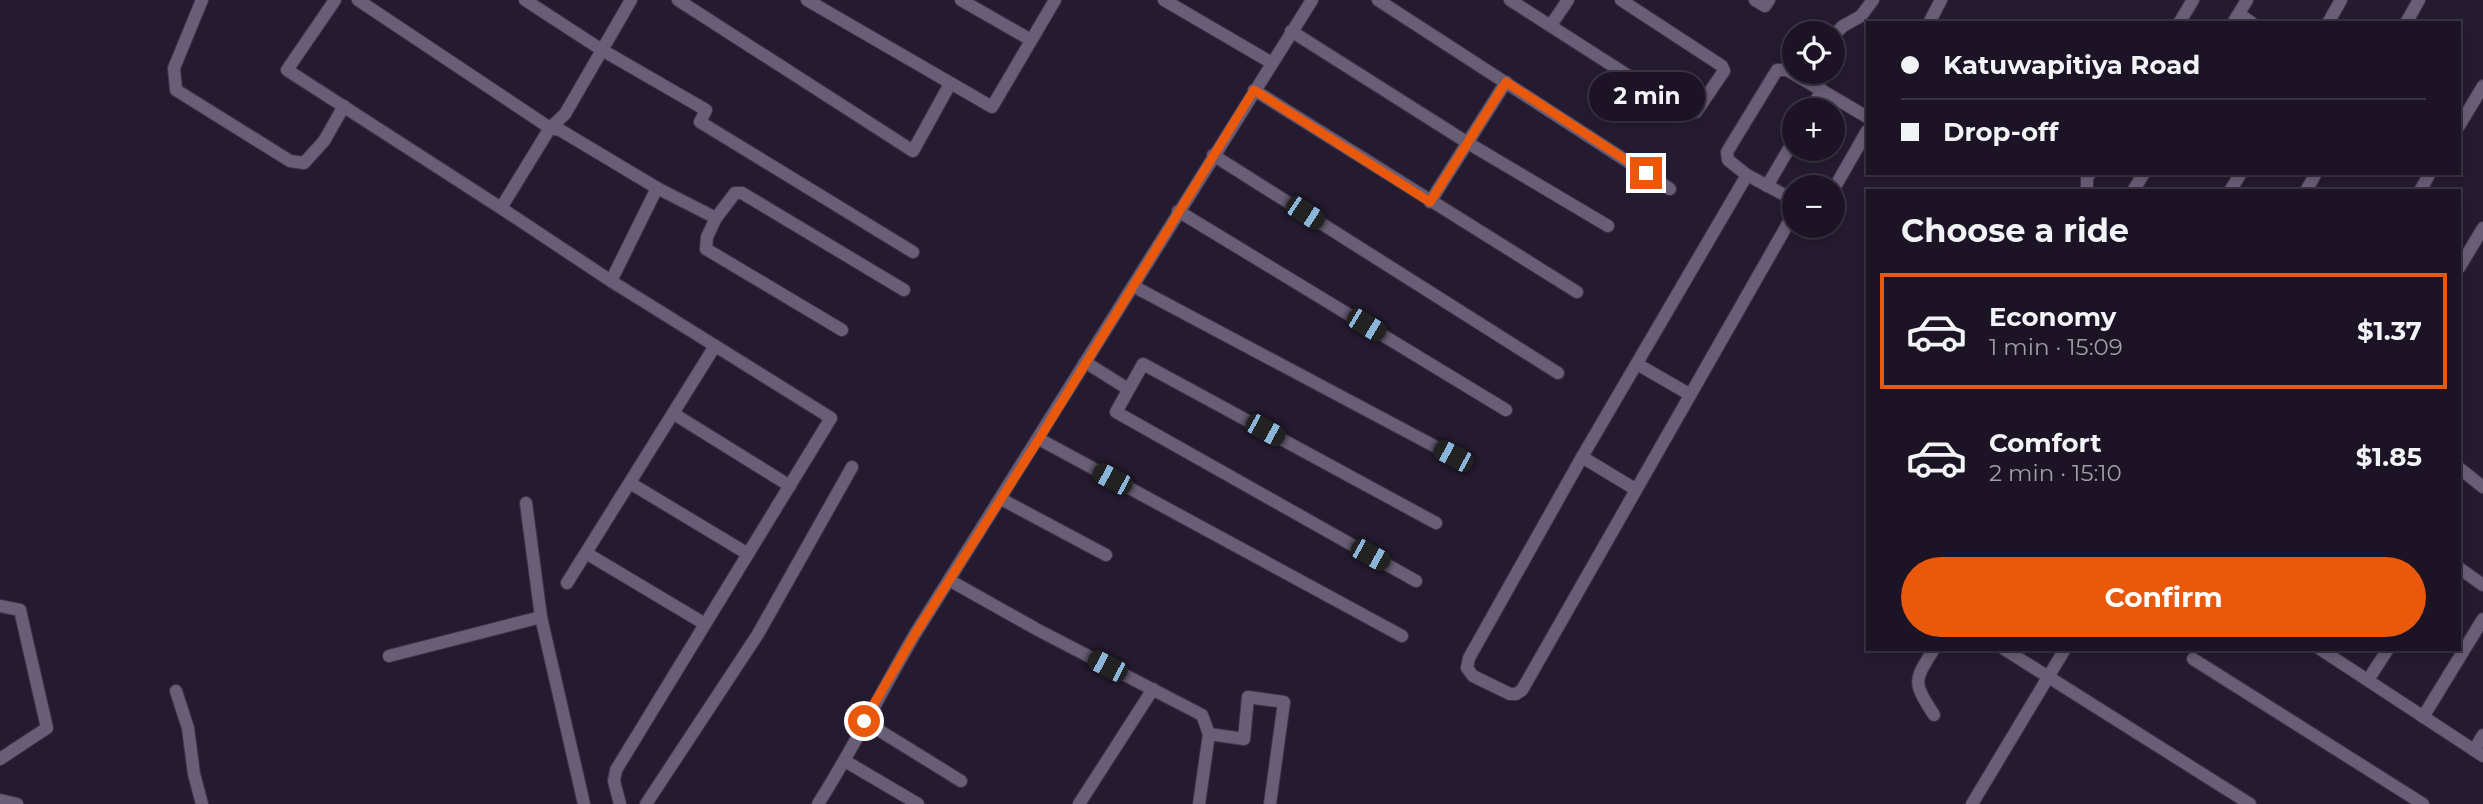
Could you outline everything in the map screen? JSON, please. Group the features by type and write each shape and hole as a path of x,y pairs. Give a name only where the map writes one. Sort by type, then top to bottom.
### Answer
{"street":[{"path":"202,0 174,68 176,90 290,161 304,163 324,141 344,106"},
{"path":"335,0 287,70 611,281 831,418 616,770 614,781 620,804"},
{"path":"358,0 550,128 561,130 657,188 716,218"},
{"path":"525,0 602,50 706,110 700,122 913,252"},
{"path":"501,208 550,128 565,114 631,0"},
{"path":"678,0 913,151 950,84"},
{"path":"807,0 992,107 1055,0"},
{"path":"961,0 1031,40"},
{"path":"1164,0 1272,63"},
{"path":"818,804 845,761 864,721 949,580 1312,0"},
{"path":"1378,0 1670,189"},
{"path":"1510,0 1688,114 1696,112 1724,71 1722,66 1620,0"},
{"path":"1551,25 1568,0"},
{"path":"1755,0 1765,6 1769,0"},
{"path":"1845,25 1861,16 1873,0"},
{"path":"1929,21 1941,0"},
{"path":"2180,21 2193,0"},
{"path":"2236,18 2247,0"},
{"path":"2329,21 2341,0"},
{"path":"2407,21 2419,0"},
{"path":"1292,31 1468,143 1608,226"},
{"path":"1782,69 1774,73 1727,152 1728,160 1747,175 1782,194"},
{"path":"1430,202 1506,82"},
{"path":"1817,84 1822,90 1866,116"},
{"path":"2461,123 2483,86"},
{"path":"1254,90 1577,292"},
{"path":"1818,98 1822,90"},
{"path":"1842,175 1866,133"},
{"path":"1213,155 1558,373"},
{"path":"1767,186 1782,160"},
{"path":"1747,175 1582,457 1469,658 1467,668 1473,676 1510,694 1516,695 1521,690 1782,235"},
{"path":"611,281 657,188"},
{"path":"842,330 706,249 707,237 716,218 735,193 742,193 904,290"},
{"path":"1178,211 1506,410"},
{"path":"2461,265 2483,228"},
{"path":"1133,286 1453,456"},
{"path":"567,583 715,346"},
{"path":"1085,362 1128,389"},
{"path":"1416,581 1116,412 1143,364 1436,523"},
{"path":"1637,364 1689,394"},
{"path":"674,414 790,486"},
{"path":"1039,439 1402,636"},
{"path":"1582,457 1635,489"},
{"path":"646,804 758,634 852,467"},
{"path":"2461,470 2483,487"},
{"path":"630,483 748,554"},
{"path":"1001,499 1106,555"},
{"path":"526,503 541,617 584,804"},
{"path":"586,553 705,624"},
{"path":"2461,569 2483,585"},
{"path":"949,580 1038,630 1202,715 1209,734 1199,804"},
{"path":"0,606 20,610 47,728 0,758"},
{"path":"389,656 541,617"},
{"path":"2423,717 2483,619"},
{"path":"1933,651 1918,673 1918,690 1934,715"},
{"path":"2007,651 2250,804"},
{"path":"1972,804 2064,651"},
{"path":"2323,651 2478,753 2483,736"},
{"path":"2368,680 2387,651"},
{"path":"2193,659 2423,804"},
{"path":"1079,804 1153,689"},
{"path":"176,691 188,729 194,774 202,804"},
{"path":"1209,734 1244,739 1248,697 1284,702 1270,804"},
{"path":"864,721 961,781"},
{"path":"845,761 918,804"},
{"path":"0,800 16,804"}],"route":[{"path":"864,721 915,634 1039,439 1254,90 1430,202 1506,82 1646,173"}]}
